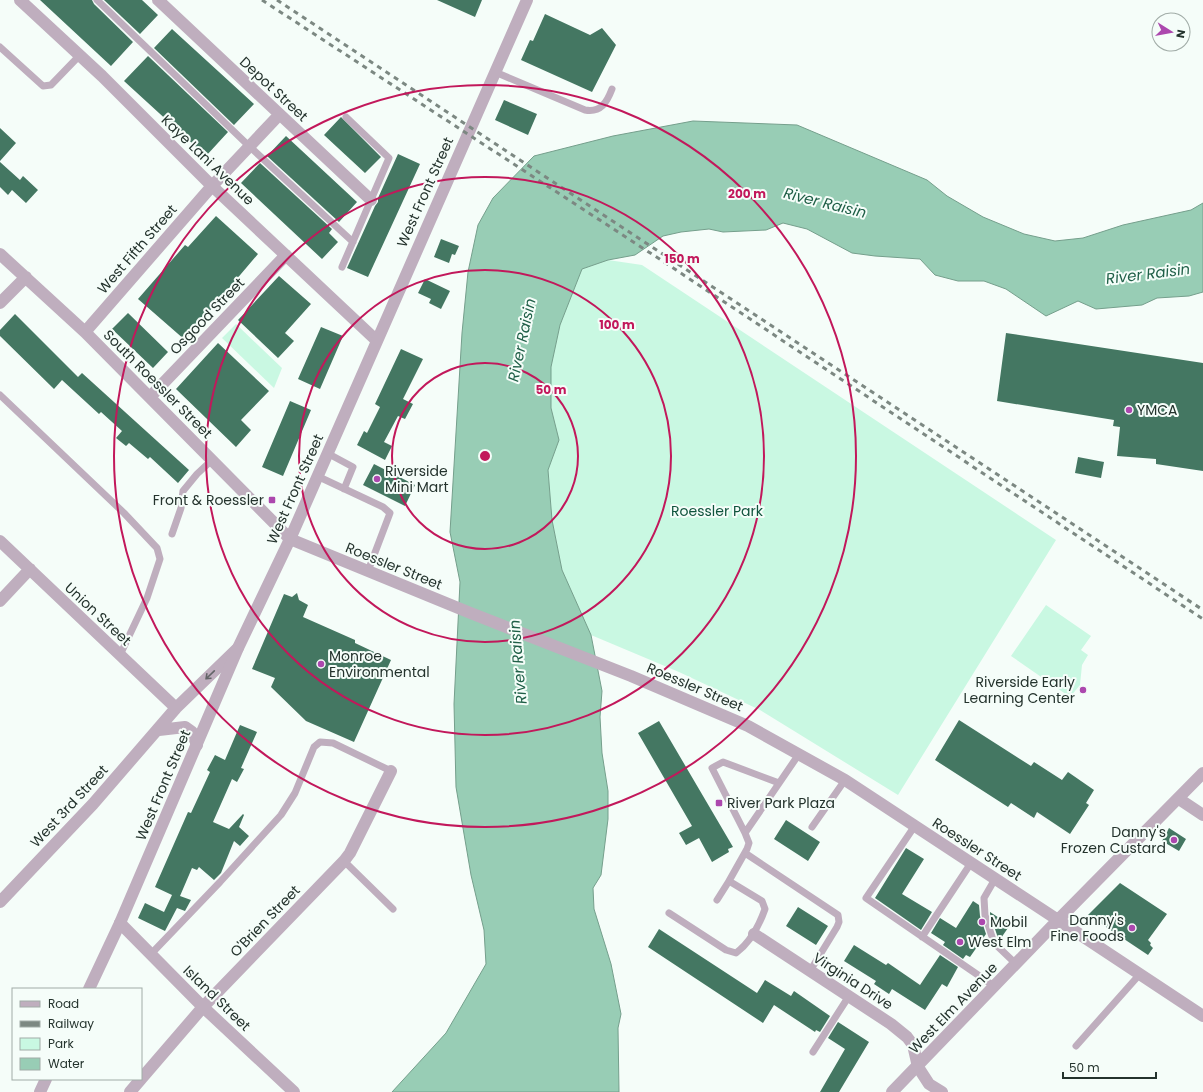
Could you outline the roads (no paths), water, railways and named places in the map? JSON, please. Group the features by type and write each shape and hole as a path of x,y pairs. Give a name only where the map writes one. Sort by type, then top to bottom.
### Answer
{"street":[{"name":"Kaye Lani Avenue","path":"20,0 80,55 212,186 376,340"},
{"name":"Depot Street","path":"158,0 371,200"},
{"name":"West Front Street","path":"89,988 120,923 238,648 290,539 376,340 527,0"},
{"name":"West Fifth Street","path":"85,332 212,186 279,115"},
{"name":"South Roessler Street","path":"0,254 85,332 290,539"},
{"name":"Osgood Street","path":"150,397 286,255"},
{"path":"0,303 26,277"},
{"name":"Roessler Street","path":"290,539 631,676 748,726 845,780 914,827 1203,1016"},
{"name":"Union Street","path":"0,541 176,708"},
{"path":"0,601 30,569"},
{"name":"West 3rd Street","path":"0,902 93,804 159,730 176,708 238,648"},
{"path":"159,730 185,727 192,732 197,745"},
{"name":"O'Brien Street","path":"142,1078 203,1007 344,862 391,771"},
{"name":"West Elm Avenue","path":"892,1092 918,1067 1058,920 1203,773"},
{"path":"1179,799 1203,815"},
{"name":"Island Street","path":"120,923 203,1007 294,1092"},
{"name":"Virginia Drive","path":"754,934 891,1024 907,1037 913,1045 918,1067"},
{"path":"918,1067 929,1084 942,1092"},
{"name":"O'Brien Street","path":"130,1092 140,1080"}],"lane":[{"path":"97,0 353,242"},
{"path":"0,47 43,86 51,85 80,55"},
{"path":"495,72 584,110 591,111 602,107 607,101 612,89"},
{"path":"342,267 389,158 346,116"},
{"path":"0,396 124,513 157,548 160,559 147,598 120,655"},
{"path":"327,453 353,467 344,489"},
{"path":"172,534 181,508 183,491 196,474 212,460"},
{"path":"317,476 383,507 390,513 368,571"},
{"path":"151,954 220,882 281,815 295,793 314,747 320,742 333,743 391,771"},
{"path":"745,833 799,754"},
{"path":"717,900 745,853 749,842 712,768 723,762 779,783"},
{"path":"812,827 845,780"},
{"path":"914,827 866,898 994,986"},
{"path":"745,853 838,915 839,922 837,928 810,971"},
{"path":"344,862 393,909"},
{"path":"922,937 971,863"},
{"path":"995,879 984,898 985,915 994,943 1016,964"},
{"path":"669,914 726,950 736,953 745,947 754,934 765,909 762,901 729,881"},
{"path":"1076,1046 1140,974"},
{"path":"813,1052 849,996"}],"water":[{"name":"River Raisin","path":"693,121 797,125 927,180 947,196 983,217 1024,234 1055,241 1083,238 1123,225 1191,210 1203,203 1203,292 1189,296 1157,298 1142,305 1096,309 1078,301 1046,316 1006,289 984,281 958,281 935,275 920,259 852,253 807,229 783,223 766,230 723,232 709,229 681,232 663,236 635,255 608,260 582,269 560,325 551,367 551,408 559,440 548,470 552,520 562,570 591,635 602,691 600,717 602,753 608,791 608,819 601,875 593,888 594,909 611,964 621,1014 618,1028 619,1092 392,1092 446,1033 486,964 484,930 471,875 456,787 454,704 460,582 450,532 462,333 468,272 478,225 493,198 534,156 613,136"}],"railway":[{"path":"262,0 661,260 1203,619"},
{"path":"277,0 1203,610"}],"place":[{"name":"YMCA","path":"1129,410"},
{"name":"Riverside Mini Mart","path":"377,479"},
{"name":"Front & Roessler","path":"272,500"},
{"name":"Monroe Environmental","path":"321,664"},
{"name":"Riverside Early Learning Center","path":"1083,690"},
{"name":"River Park Plaza","path":"719,803"},
{"name":"Danny's Frozen Custard","path":"1174,840"},
{"name":"Mobil","path":"982,922"},
{"name":"Danny's Fine Foods","path":"1132,928"},
{"name":"West Elm","path":"960,942"}],"park label":[{"name":"Roessler Park","path":"717,511"}]}
